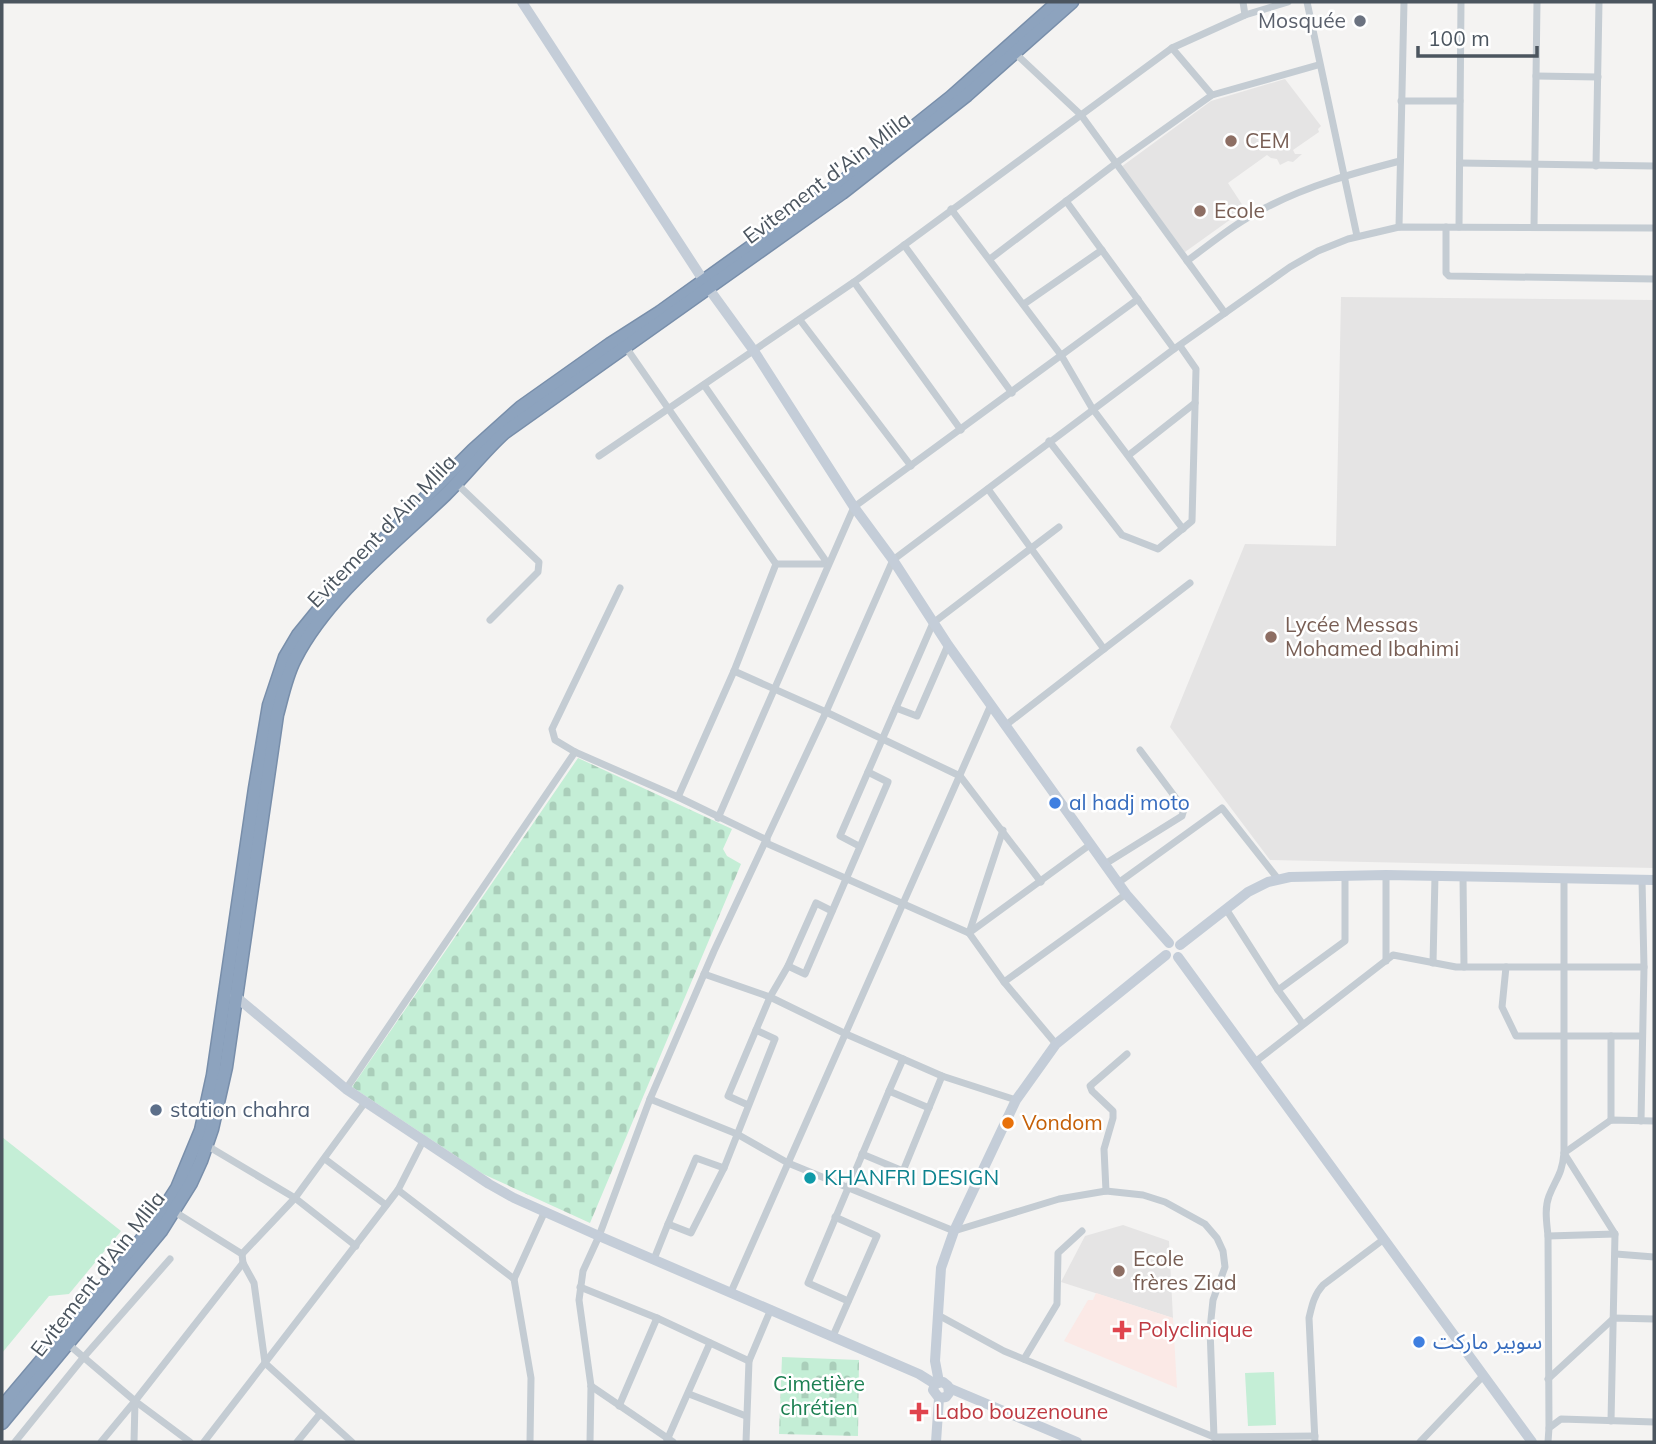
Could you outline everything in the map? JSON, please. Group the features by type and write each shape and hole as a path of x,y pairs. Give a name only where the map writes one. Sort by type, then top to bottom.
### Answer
{"highway":[{"name":"Evitement d'Ain Mlila","path":"2,1407 122,1265 159,1216 177,1188 201,1130 231,994 277,715 294,661 314,629 351,586 457,484 480,455 504,433 625,346 909,131 1058,2"},
{"name":"Evitement d'Ain Mlila","path":"2,1423 175,1212 191,1183 206,1146 220,1096 255,788 269,705 285,657 298,635 342,581 496,428 548,387 706,285 905,146 1016,54 1072,2"}],"street":[{"path":"522,2 706,285 754,351 854,507 990,707 1006,725 1126,894 1181,951 1178,957"},
{"path":"1243,2 1245,15"},
{"path":"599,456 854,282 1172,48 1245,15 1288,2"},
{"path":"1307,2 1318,65 1357,236"},
{"path":"1399,227 1404,2"},
{"path":"1459,227 1461,2"},
{"path":"1534,227 1537,2"},
{"path":"1596,166 1599,2"},
{"path":"1172,48 1212,95"},
{"path":"1016,54 1081,115 1225,313"},
{"path":"990,259 1115,163 1212,95 1318,65"},
{"path":"1536,76 1598,76"},
{"path":"1401,101 1460,101"},
{"path":"1186,261 1265,208 1342,176 1400,161"},
{"path":"1460,163 1654,166"},
{"path":"1049,441 1122,535 1158,549 1192,520 1196,369 1138,299 1066,201"},
{"path":"951,209 1061,355 1092,408 1183,529"},
{"path":"590,1442 591,1386 580,1314 583,1271 599,1236 650,1100 704,974 893,561 1092,408 1290,267 1318,251 1357,236 1399,227 1654,228"},
{"path":"1446,227 1446,267 1449,276 1654,279"},
{"path":"904,245 1012,393"},
{"path":"1024,304 1102,250"},
{"path":"854,282 961,430"},
{"path":"718,818 854,507 1138,299"},
{"path":"800,320 911,466"},
{"path":"625,346 776,564"},
{"path":"704,385 828,564"},
{"path":"1129,455 1195,403"},
{"path":"457,484 539,562 538,572 490,620"},
{"path":"988,489 1104,649"},
{"path":"859,846 840,836 933,623 1059,527"},
{"path":"776,564 828,564"},
{"path":"678,797 734,671 776,564"},
{"path":"1006,725 1190,583"},
{"path":"620,589 552,729 555,740 575,752 678,797 845,879 969,933 1004,982 1056,1044"},
{"path":"896,708 917,716 948,645"},
{"path":"734,671 960,776 1041,882"},
{"path":"731,1292 990,707"},
{"path":"1105,864 1182,816 1184,809 1140,750"},
{"path":"346,1088 575,752"},
{"path":"788,966 805,974 888,782 867,772"},
{"path":"1118,883 1222,808 1278,879"},
{"path":"969,933 1003,830"},
{"path":"969,933 1091,844"},
{"path":"1278,990 1345,941 1345,875"},
{"path":"1386,875 1386,961"},
{"path":"1166,955 1165,948 1258,886 1278,879 1386,875 1654,880"},
{"path":"1433,962 1436,876"},
{"path":"1463,876 1464,967"},
{"path":"1548,1442 1546,1216 1548,1197 1563,1168 1564,1153 1564,878"},
{"path":"1641,1121 1644,967 1642,880"},
{"path":"1004,982 1126,894"},
{"path":"748,1105 728,1096 770,997 788,966 816,903 832,911"},
{"path":"1226,909 1278,990 1303,1023"},
{"path":"1166,955 1171,958 1178,957"},
{"path":"936,1442 939,1398 933,1392 937,1383 935,1362 940,1274 954,1231 1016,1100 1056,1044 1166,955"},
{"path":"1255,1062 1393,956 1464,967 1644,967"},
{"path":"1178,957 1532,1442"},
{"path":"1506,967 1502,1007 1516,1036 1642,1036"},
{"path":"704,974 770,997 942,1076 1016,1100"},
{"path":"231,994 346,1088 489,1184 599,1236 937,1383 946,1383 949,1388 1077,1442"},
{"path":"668,1224 691,1233 724,1168 775,1039 756,1030"},
{"path":"1612,1036 1612,1120"},
{"path":"1105,1191 1104,1149 1113,1111 1090,1086 1127,1054"},
{"path":"848,1301 808,1283 902,1059"},
{"path":"862,1154 903,1171 942,1076"},
{"path":"889,1091 929,1108"},
{"path":"650,1100 737,1134 788,1163 954,1231 1059,1199 1105,1191 1143,1195 1166,1202 1187,1213 1205,1224 1217,1238 1223,1251 1225,1267 1213,1300 1210,1329 1214,1437"},
{"path":"352,1442 265,1363 254,1283 243,1263 242,1254 295,1198 366,1101"},
{"path":"1564,1153 1612,1120 1654,1121"},
{"path":"204,1442 398,1190 424,1139"},
{"path":"206,1146 295,1198 356,1245"},
{"path":"1564,1153 1615,1234 1612,1421"},
{"path":"653,1259 696,1158 724,1168"},
{"path":"325,1159 386,1205"},
{"path":"398,1190 514,1279"},
{"path":"530,1442 531,1378 514,1279 545,1211"},
{"path":"175,1212 242,1254"},
{"path":"832,1336 877,1236 835,1217"},
{"path":"1024,1359 1057,1304 1058,1253 1082,1231"},
{"path":"1548,1236 1615,1234"},
{"path":"938,1315 1024,1359 1214,1437 1315,1439 1309,1318 1312,1304 1323,1285 1384,1238"},
{"path":"1616,1254 1654,1257"},
{"path":"15,1442 83,1358 170,1259"},
{"path":"101,1442 243,1263"},
{"path":"580,1287 657,1318 749,1361"},
{"path":"746,1442 749,1361 771,1309"},
{"path":"620,1406 657,1318"},
{"path":"1548,1379 1614,1318 1654,1319"},
{"path":"591,1386 670,1441 710,1343"},
{"path":"68,1345 135,1401 190,1442"},
{"path":"1420,1442 1483,1376"},
{"path":"939,1398 948,1395 949,1388"},
{"path":"689,1394 747,1416"},
{"path":"134,1442 135,1401"},
{"path":"297,1442 320,1414"},
{"path":"1549,1427 1561,1419 1654,1422"}],"shaded area":[{"name":"CEM","path":"1285,79 1321,126 1319,132 1293,150 1295,154 1302,154 1293,162 1280,165 1277,159 1267,155 1228,183 1245,209 1185,252 1121,167 1211,101"},
{"path":"1341,297 1654,300 1654,868 1270,860 1170,727 1245,544 1336,546"},
{"name":"Ecole frères Ziad","path":"1123,1225 1169,1241 1173,1318 1061,1282 1085,1236"},
{"name":"Polyclinique","path":"1096,1293 1173,1318 1177,1388 1064,1341 1088,1300 1093,1300"}],"green space":[{"path":"578,758 732,829 723,849 727,856 741,864 590,1223 483,1174 352,1087"},
{"path":"2,1137 121,1231 69,1294 49,1296 2,1353"},
{"name":"Cimetière chrétien","path":"782,1357 859,1360 858,1436 779,1434"},
{"path":"1274,1372 1276,1425 1248,1426 1245,1373"}],"place":[{"name":"Mosquée","path":"1360,21"},
{"name":"CEM","path":"1231,141"},
{"name":"Ecole","path":"1200,211"},
{"name":"Lycée Messas Mohamed Ibahimi","path":"1271,637"},
{"name":"al hadj moto","path":"1055,803"},
{"name":"station chahra","path":"156,1110"},
{"name":"Vondom","path":"1008,1123"},
{"name":"KHANFRI DESIGN","path":"810,1178"},
{"name":"Ecole frères Ziad","path":"1119,1271"},
{"name":"Polyclinique","path":"1122,1330"},
{"name":"سوبير ماركت","path":"1419,1342"},
{"name":"Labo bouzenoune","path":"919,1412"}]}
